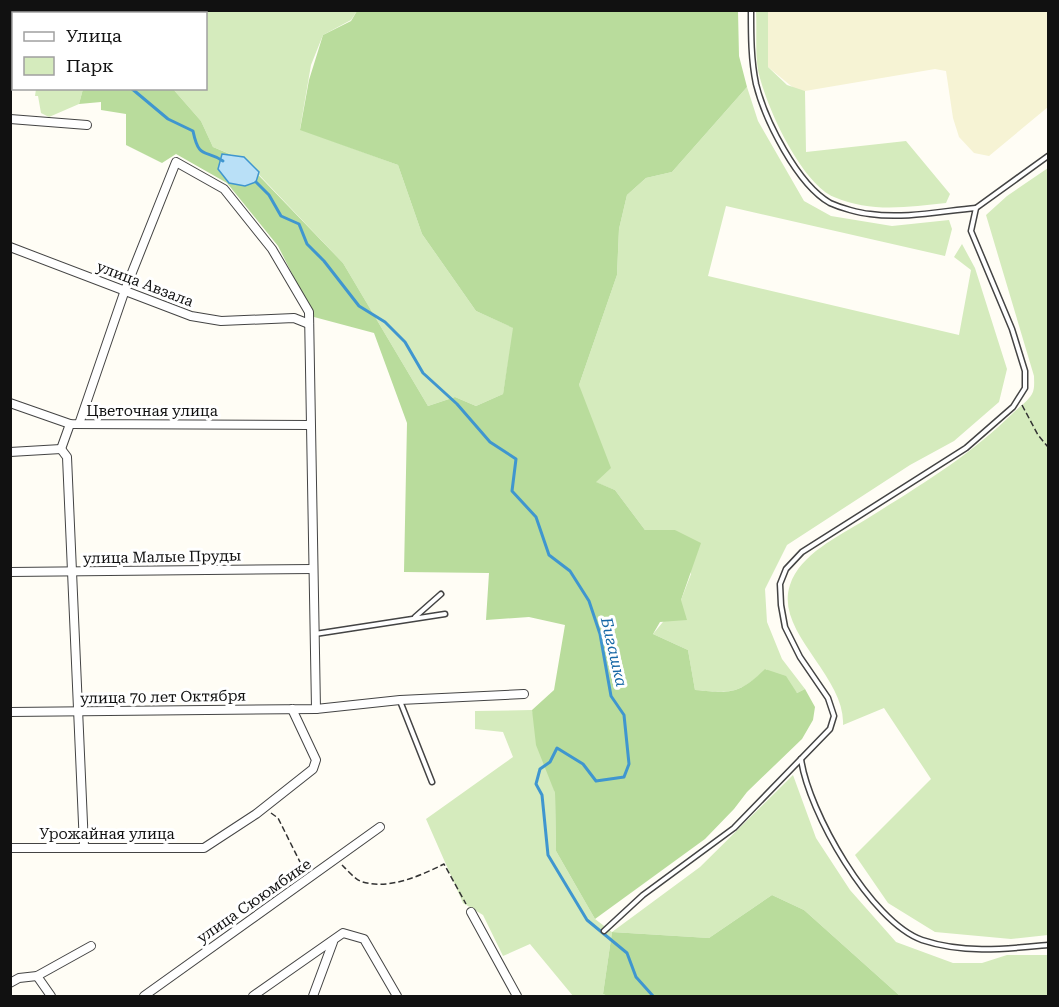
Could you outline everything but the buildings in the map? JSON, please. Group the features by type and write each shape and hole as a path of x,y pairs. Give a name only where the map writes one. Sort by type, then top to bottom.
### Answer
{"street":[{"path":"10,119 87,125"},
{"path":"10,403 74,424 176,162 224,189 272,249 309,312 316,709"},
{"name":"улица Авзала","path":"10,247 191,316 222,321 294,318 309,324"},
{"name":"Цветочная улица","path":"61,449 74,424 310,425"},
{"path":"10,452 61,449 67,457 76,711 84,846"},
{"name":"улица Малые Пруды","path":"10,572 313,569"},
{"name":"улица 70 лет Октября","path":"10,712 316,709 400,700 524,694"},
{"path":"256,814 313,769 316,760 292,709"},
{"name":"Урожайная улица","path":"10,848 84,846 204,848 256,814"},
{"name":"улица Сююмбике","path":"144,996 380,827"},
{"path":"471,912 517,996"},
{"path":"254,996 343,933 364,939 397,996"},
{"path":"313,996 333,942"},
{"path":"10,983 15,978 38,976 91,946"},
{"path":"38,976 51,996"}],"lane":[{"path":"750,10 756,84 769,117 788,156 808,185 831,203 869,214 896,215 976,208 1048,156"},
{"path":"604,931 643,896 734,828 830,729 834,716 828,698 800,657 785,627 780,584 786,569 802,552 966,448 1013,407 1025,388 1025,371 1012,329 972,231 976,208"},
{"path":"414,618 441,594"},
{"path":"314,634 445,614"},
{"path":"400,700 432,782"},
{"path":"801,759 806,784 826,828 851,872 886,915 904,932 922,940 968,950 1048,945"}],"path":[{"path":"1019,398 1038,435 1048,447"},
{"path":"256,814 266,811 278,818 309,879"},
{"path":"333,862 342,865 358,881 383,884 423,875 444,864 471,912"}],"shaded area":[{"path":"768,11 1048,11 1048,107 989,156 974,153 959,137 953,118 946,71 935,69 805,91 796,90 768,67"}],"green space":[{"path":"103,10 105,12 12,12 11,40 11,11"},
{"path":"357,11 351,20 323,35 311,65 300,129 398,165 422,234 476,311 514,328 503,394 476,406 455,397 428,406 343,263 245,160 213,147 201,121 174,90 207,90 207,12 104,12"},
{"path":"357,11 738,11 739,56 747,87 672,172 646,178 627,195 619,229 617,275 579,385 611,468 596,482 615,490 645,530 675,530 701,543 681,600 687,620 660,622 653,634 688,650 695,690 726,692 740,688 765,669 786,676 797,693 805,689 815,707 813,720 802,739 747,792 705,839 595,919 556,851 555,793 536,745 532,710 554,690 565,625 529,617 486,620 489,573 404,572 407,423 374,333 314,317 278,246 227,183 176,154 162,163 126,145 126,114 101,110 101,102 79,104 83,90 174,90 201,121 213,147 244,160 343,263 428,406 455,397 476,406 503,394 513,328 476,311 422,234 398,165 300,130 309,80 323,35 351,21"},
{"path":"756,11 768,11 768,67 787,85 805,91 806,152 906,141 950,194 946,203 876,207 848,202 821,189 809,176 786,141 768,102 758,70"},
{"path":"747,87 758,121 804,201 831,216 892,226 949,220 952,229 945,256 726,206 708,276 959,335 971,270 954,257 962,244 975,268 1007,369 999,402 954,441 910,465 787,545 765,589 767,622 782,659 805,689 797,693 766,669 741,688 726,692 695,690 688,650 653,634 681,600 691,574 675,530 645,530 615,490 595,482 579,385 617,275 619,229 627,195 646,178 672,172"},
{"path":"36,90 83,90 79,104 49,117 41,113 38,96 35,96"},
{"path":"1048,168 1048,935 1011,939 935,932 888,903 855,855 931,779 884,708 843,725 841,707 834,689 792,620 788,602 790,585 802,564 811,555 832,539 961,457 996,429 1032,394 1034,376 986,215 1007,196"},
{"path":"532,710 555,793 556,851 595,919 612,932 603,994 608,996 573,996 530,944 503,956 483,915 463,903 426,819 513,757 503,732 475,729 475,711"},
{"path":"793,775 816,838 850,890 896,942 953,963 982,963 1007,955 1048,955 1048,996 900,996 804,910 772,895 709,938 612,932 700,867"},
{"path":"772,895 804,910 900,996 608,996 603,994 612,932 709,938"}],"water":[{"path":"222,154 244,157 259,172 256,182 245,186 229,183 218,169"}],"waterway":[{"name":"Бигашка","path":"133,90 168,119 193,131 200,150 223,161"},
{"name":"Бигашка","path":"256,182 269,195 281,216 299,224 307,244 324,261 359,306 385,322 405,342 423,373 457,404 490,442 516,459 512,491 536,517 549,555 570,571 589,601 600,634 611,696 624,715 629,764 624,777 596,781 583,764 557,748 550,762 540,769 536,784 542,795 548,855 587,920 627,953 636,977 653,996"}]}
